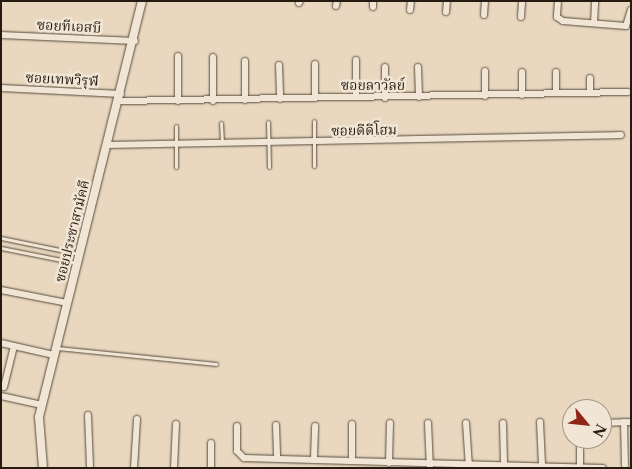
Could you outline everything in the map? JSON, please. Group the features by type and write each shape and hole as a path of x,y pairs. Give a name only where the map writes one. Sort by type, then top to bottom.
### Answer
{"street":[{"name":"ซอยประชาสามัคคี","path":"43,468 38,437 42,405 135,41 142,1"},
{"path":"410,10 411,1"},
{"path":"446,12 447,1"},
{"path":"484,15 485,1"},
{"path":"521,17 522,1"},
{"path":"558,1 559,20 626,26 631,10"},
{"path":"594,23 595,1"},
{"name":"ซอยทีเอสบี","path":"1,35 135,41"},
{"path":"178,56 178,101"},
{"path":"213,57 213,100"},
{"path":"356,60 356,97"},
{"path":"245,61 245,100"},
{"path":"315,64 315,97"},
{"path":"279,65 280,99"},
{"path":"385,67 385,98"},
{"path":"418,67 419,97"},
{"path":"485,71 486,96"},
{"path":"522,72 522,95"},
{"path":"556,72 556,93"},
{"path":"590,78 590,92"},
{"name":"ซอยเทพวิรุฬ","path":"1,88 120,98"},
{"name":"ซอยลาวัลย์","path":"120,98 178,101 628,92"},
{"name":"ซอยดีดีโฮม","path":"107,145 222,146 621,136"},
{"path":"1,290 67,303"},
{"path":"1,344 55,351"},
{"path":"4,387 14,346"},
{"path":"1,396 42,405"},
{"path":"88,415 90,468"},
{"path":"134,468 137,418"},
{"path":"503,422 507,465"},
{"path":"540,422 545,465"},
{"path":"612,423 627,422 625,465"},
{"path":"389,463 390,423"},
{"path":"428,423 430,467"},
{"path":"466,423 468,466"},
{"path":"174,468 176,424"},
{"path":"352,424 352,460"},
{"path":"276,425 277,458"},
{"path":"237,426 240,456 352,460 430,467 583,465 603,468"},
{"path":"314,458 315,426"},
{"path":"211,443 211,468"},
{"path":"581,449 583,465"}],"lane":[{"path":"314,121 314,166"},
{"path":"268,122 269,167"},
{"path":"222,124 222,146"},
{"path":"176,126 176,167"},
{"path":"1,238 80,254"},
{"path":"1,248 77,263"},
{"path":"55,351 216,364"}]}
